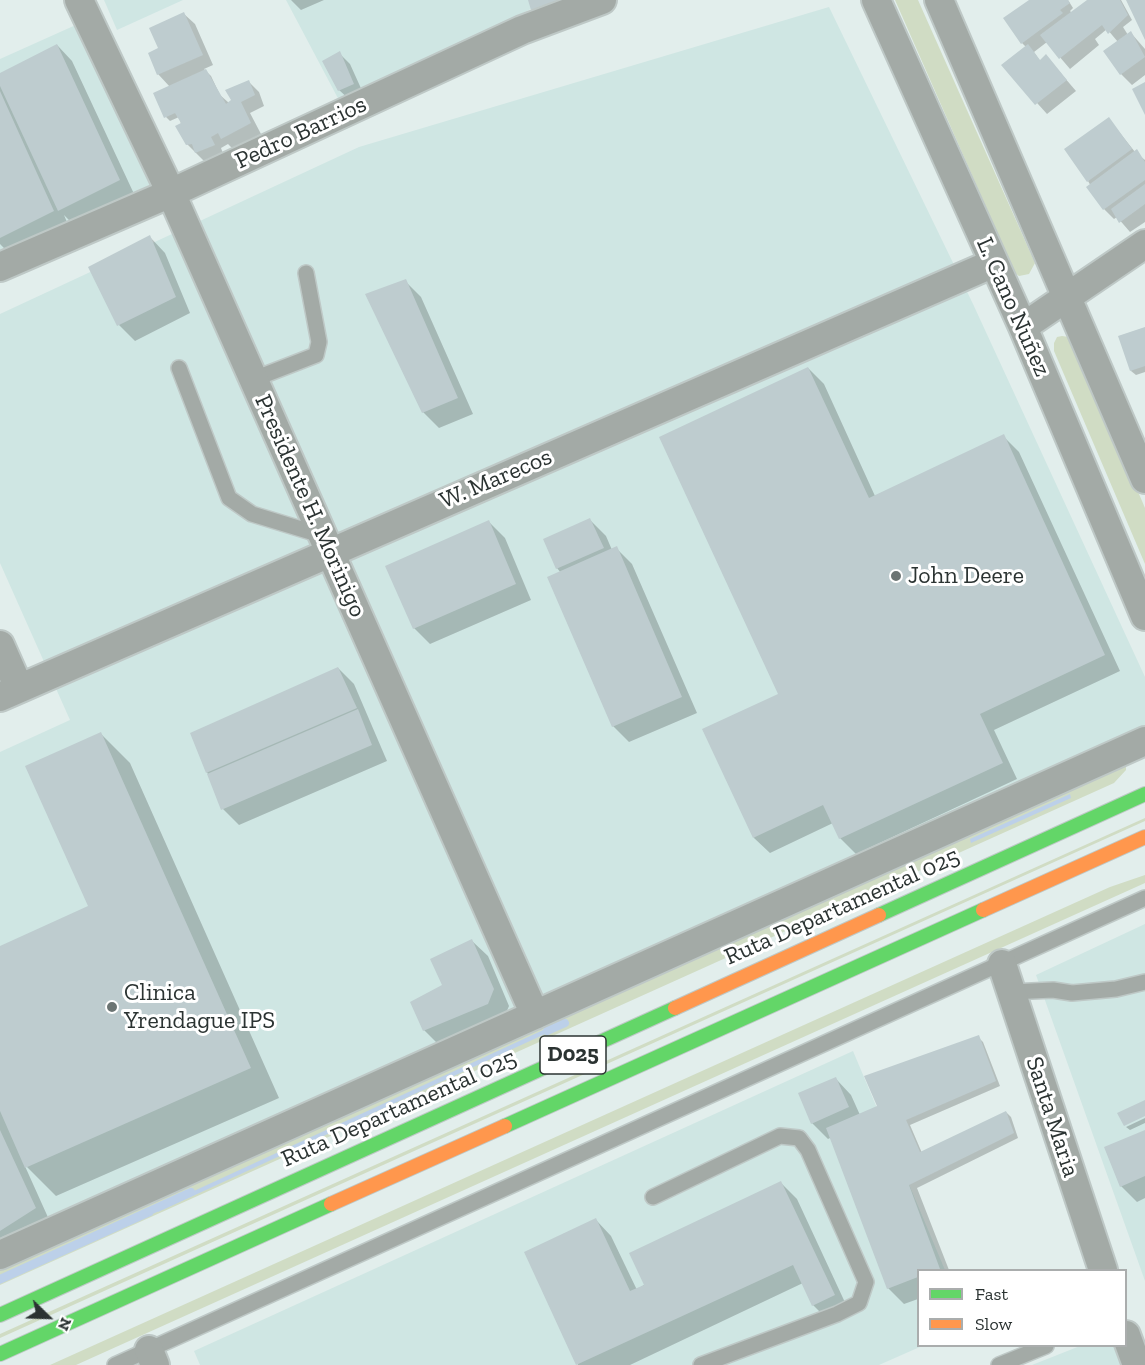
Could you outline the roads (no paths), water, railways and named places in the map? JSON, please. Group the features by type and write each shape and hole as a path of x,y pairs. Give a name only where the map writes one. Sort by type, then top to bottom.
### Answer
{"highway":[{"name":"Ruta Departamental 025","path":"0,1315 1145,794"},
{"name":"D025","path":"0,1354 1145,837"}],"street":[{"name":"Presidente H. Morinigo","path":"79,0 171,193 535,1015"},
{"name":"Pedro Barrios","path":"0,267 171,193 522,30 602,0"},
{"name":"L. Cano Nuñez","path":"876,0 1023,327 1145,616"},
{"path":"939,0 1145,479"},
{"path":"1023,327 1145,244"},
{"name":"W. Marecos","path":"10,692 327,544 994,263"},
{"path":"0,645 10,692"},
{"path":"0,1255 1145,741"},
{"name":"Santa Maria","path":"1002,964 1103,1269"},
{"path":"1127,1340 1137,1365"}],"lane":[{"path":"254,379 316,355 319,342 306,273"},
{"path":"179,368 229,498 240,508 252,514 327,544"},
{"path":"116,1365 152,1357 1145,898"},
{"path":"1011,992 1053,990 1072,993 1116,989 1145,982"},
{"path":"653,1197 780,1136 799,1138 808,1150 866,1282 859,1303 837,1314 701,1365"},
{"path":"999,1365 1044,1347"}],"water":[{"path":"1070,794 1071,798 971,843 970,839"},
{"path":"554,1025 556,1029 158,1212 157,1208"},
{"path":"151,1211 153,1215 0,1284 0,1279"}],"waterway":[{"path":"547,1031 565,1023"},
{"path":"0,1279 191,1192"}],"place":[{"name":"John Deere","path":"896,576"},
{"name":"Clinica Yrendague IPS","path":"112,1007"}]}
